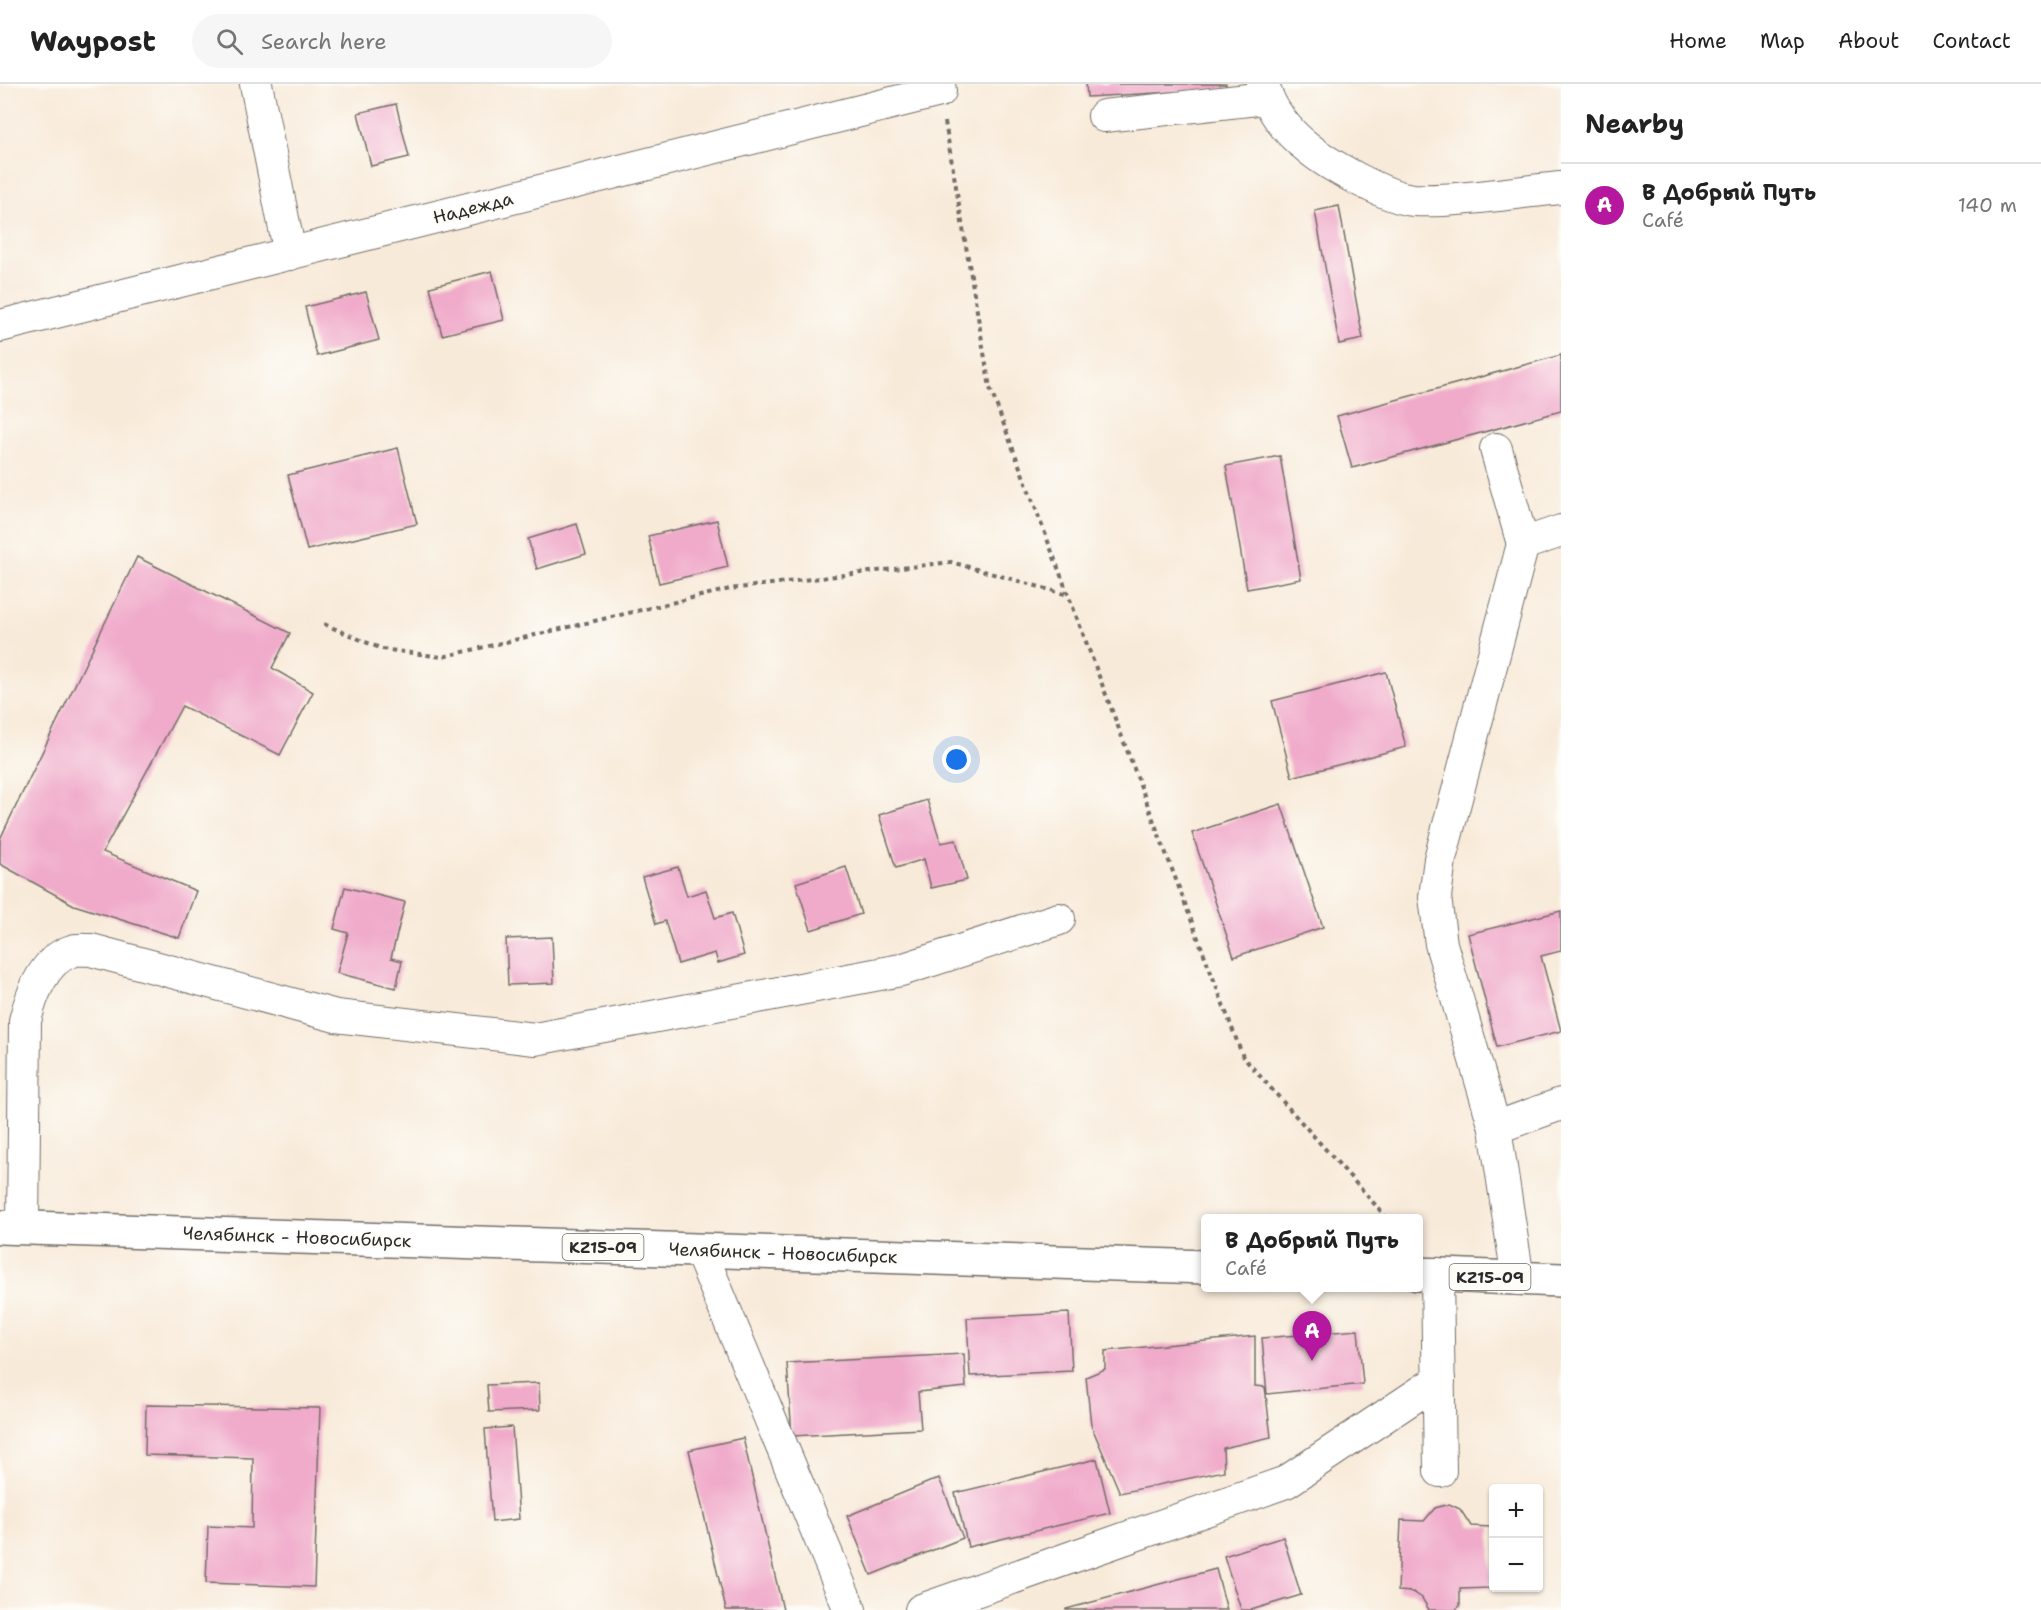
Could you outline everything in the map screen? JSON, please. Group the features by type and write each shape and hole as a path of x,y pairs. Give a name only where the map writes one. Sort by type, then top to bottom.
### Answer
{"highway":[{"name":"Челябинск - Новосибирск","path":"12,1228 1201,1267"},
{"name":"KZ15-09","path":"1428,1274 1561,1280"}],"street":[{"path":"256,84 290,254"},
{"name":"Надежда","path":"0,326 939,88"},
{"path":"1104,116 1264,91 1286,126 1307,148 1386,194 1413,200 1561,188"},
{"path":"1496,449 1523,544 1440,859 1436,897 1441,944 1495,1128 1518,1279"},
{"path":"1523,544 1561,531"},
{"path":"12,1228 25,1021 31,996 45,973 59,959 72,951 91,950 336,1016 535,1039 901,970 1059,919"},
{"path":"1495,1128 1561,1104"},
{"path":"700,1250 850,1610"},
{"path":"1428,1274 1438,1380 1440,1471"},
{"path":"921,1610 1286,1482 1438,1380"}],"path":[{"path":"939,88 990,388 1243,1057 1383,1214"},
{"path":"324,624 381,649 442,657 730,590 951,562 1068,595"}],"building":[{"path":"1086,84 1226,84 1226,89 1087,97"},
{"path":"396,104 409,157 371,166 358,113"},
{"path":"1339,206 1363,339 1339,344 1315,211"},
{"path":"492,271 504,320 442,335 430,287"},
{"path":"366,292 379,340 317,356 305,307"},
{"path":"1561,355 1561,411 1352,468 1337,416"},
{"path":"398,448 417,524 307,550 288,475"},
{"path":"1280,456 1301,579 1247,589 1226,466"},
{"path":"717,520 728,567 659,583 648,536"},
{"path":"577,524 586,554 537,569 528,539"},
{"path":"137,557 290,633 272,668 313,692 280,755 182,706 103,852 196,891 179,938 74,905 0,864 0,839"},
{"path":"1386,672 1406,747 1292,777 1272,701"},
{"path":"927,800 941,843 956,840 967,880 931,888 924,859 896,868 879,815"},
{"path":"1281,804 1323,927 1234,957 1192,833"},
{"path":"678,867 687,896 706,890 715,918 732,913 744,955 718,963 715,953 678,964 665,921 656,924 642,877"},
{"path":"846,867 861,914 811,930 796,883"},
{"path":"345,887 405,902 391,958 402,961 396,988 337,973 348,933 334,929"},
{"path":"1561,911 1561,951 1541,956 1561,1031 1497,1047 1468,934"},
{"path":"552,937 554,983 508,985 506,939"},
{"path":"1069,1313 1072,1371 970,1376 967,1318"},
{"path":"1358,1330 1363,1384 1267,1394 1262,1338"},
{"path":"1255,1336 1255,1386 1265,1387 1271,1437 1223,1448 1224,1471 1120,1493 1091,1425 1086,1377 1105,1369 1105,1351"},
{"path":"964,1354 966,1387 918,1392 921,1429 792,1436 787,1363"},
{"path":"539,1383 540,1410 489,1412 487,1385"},
{"path":"146,1405 320,1408 314,1587 206,1583 208,1526 252,1528 253,1458 145,1455"},
{"path":"512,1427 519,1519 492,1522 485,1429"},
{"path":"743,1438 783,1610 726,1610 689,1450"},
{"path":"1097,1459 1110,1513 968,1547 955,1493"},
{"path":"939,1478 963,1538 871,1575 847,1516"},
{"path":"1449,1504 1460,1509 1471,1526 1489,1527 1489,1588 1460,1589 1460,1606 1455,1610 1429,1610 1422,1598 1413,1592 1398,1591 1401,1520 1424,1521 1435,1508"},
{"path":"1283,1537 1301,1595 1251,1610 1241,1610 1224,1556"},
{"path":"1216,1569 1227,1610 1066,1610 1066,1609"}],"place":[{"name":"В Добрый Путь","path":"1312,1361"}]}
